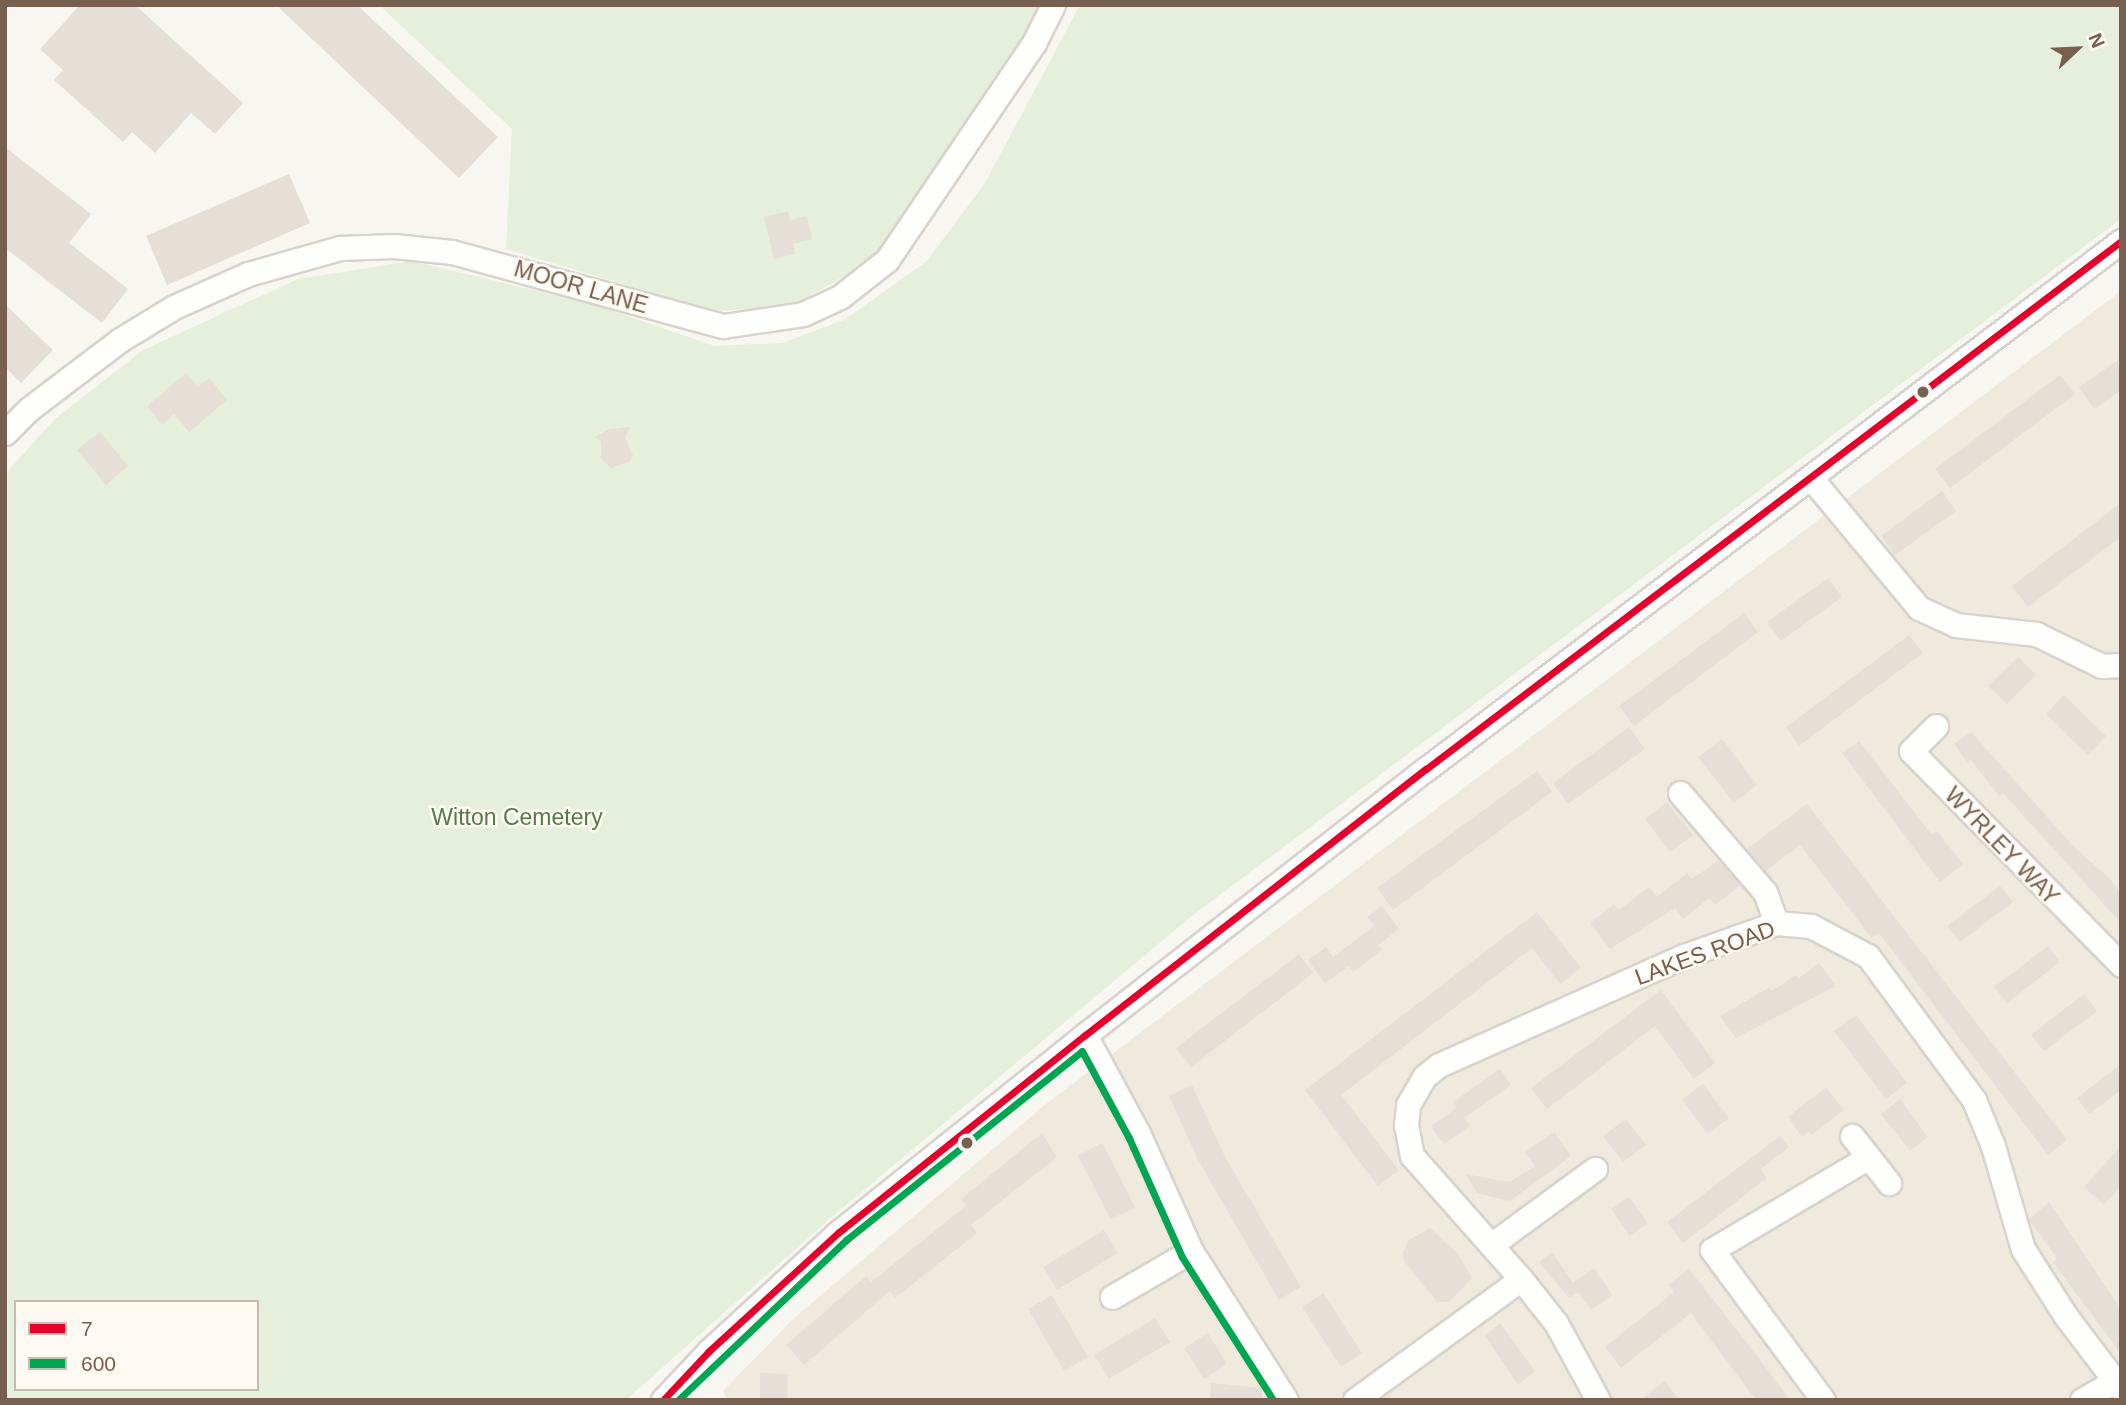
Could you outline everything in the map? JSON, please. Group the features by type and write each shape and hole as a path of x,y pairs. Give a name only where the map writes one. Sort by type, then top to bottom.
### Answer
{"street":[{"name":"MOOR LANE","path":"5,433 29,409 102,354 174,307 248,274 340,248 394,246 452,252 723,327 803,314 840,298 887,260 1034,43 1053,5"},
{"path":"663,1400 709,1350 839,1232 1086,1035 1426,769 2121,241"},
{"path":"1811,478 1919,608 1956,625 2036,634 2102,666 2121,665"},
{"name":"WYRLEY WAY","path":"1936,726 1910,751 2121,965"},
{"path":"1681,793 1765,892 1776,923"},
{"name":"LAKES ROAD","path":"1598,1400 1556,1323 1521,1279 1412,1156 1406,1125 1408,1105 1424,1077 1439,1065 1684,956 1776,923 1811,926 1868,956 1974,1100 1993,1146 2023,1249 2118,1385"},
{"path":"1086,1035 1138,1133 1191,1251 1286,1400"},
{"path":"1852,1136 1889,1183"},
{"path":"1823,1400 1712,1250 1867,1158"},
{"path":"1491,1245 1595,1169"},
{"path":"1112,1297 1191,1251"},
{"path":"1355,1400 1521,1279"},
{"path":"2082,1400 2118,1385"}],"shaded area":[{"path":"2121,291 2121,1400 728,1400 723,1391 793,1319 1046,1104"}],"green space":[{"path":"379,5 1038,5 1029,26 871,261 790,307 713,311 506,249 512,129"},
{"name":"Witton Cemetery","path":"1080,5 2121,5 2121,219 1193,915 833,1216 626,1400 5,1400 5,474 55,419 143,350 298,279 412,261 592,304 715,346 782,343 844,320 927,261 985,183"}],"building":[{"path":"80,5 135,5 243,103 215,134 191,113 155,153 132,132 123,142 54,80 63,70 40,49"},
{"path":"276,5 357,5 498,137 459,178"},
{"path":"5,147 91,214 69,243 128,289 102,323 5,248"},
{"path":"289,174 310,223 167,285 146,236"},
{"path":"788,211 790,220 807,216 812,239 793,244 795,254 774,259 764,217"},
{"path":"5,304 53,350 21,383 5,367"},
{"path":"2121,358 2121,390 2094,409 2079,387"},
{"path":"186,373 198,387 209,378 227,400 189,432 174,414 162,425 147,406"},
{"path":"2060,375 2075,394 1950,488 1935,469"},
{"path":"630,427 625,437 633,455 630,461 611,468 601,458 601,442 595,437 610,429"},
{"path":"100,432 128,466 106,485 77,450"},
{"path":"1942,491 1956,511 1895,555 1881,536"},
{"path":"2121,503 2121,537 2028,607 2012,586"},
{"path":"1828,578 1842,597 1781,641 1767,622"},
{"path":"1744,613 1758,632 1634,726 1619,706"},
{"path":"1909,635 1923,653 1799,746 1786,727"},
{"path":"2018,657 2036,675 2007,704 1988,686"},
{"path":"2064,695 2106,736 2088,755 2046,714"},
{"path":"1629,727 1645,749 1568,804 1553,783"},
{"path":"1971,732 2075,848 2109,878 2121,893 2121,923 2003,793 1999,796 1971,760 1968,763 1954,744"},
{"path":"1722,739 1757,785 1734,803 1698,757"},
{"path":"1859,741 1932,835 1937,831 1963,864 1940,882 1842,753"},
{"path":"1537,771 1552,792 1393,910 1377,888"},
{"path":"1667,802 1693,835 1670,852 1645,819"},
{"path":"1807,804 2067,1140 2048,1155 1879,933 1872,938 1800,845 1766,871 1747,849"},
{"path":"1719,860 1741,885 1715,905 1709,898 1683,919 1675,908 1610,949 1590,923 1614,904 1619,910 1649,887 1657,897 1687,873 1692,879"},
{"path":"2000,886 2013,902 1960,942 1947,926"},
{"path":"1382,906 1399,929 1378,945 1382,950 1353,972 1349,966 1325,983 1308,960 1326,947 1333,957 1374,926 1367,917"},
{"path":"1537,912 1581,968 1560,984 1532,948 1341,1095 1399,1170 1378,1186 1305,1090"},
{"path":"2048,946 2060,962 2007,1003 1994,987"},
{"path":"1299,954 1313,973 1191,1067 1176,1048"},
{"path":"1819,963 1836,986 1736,1038 1720,1016 1770,987 1772,991 1796,975 1798,979"},
{"path":"1661,990 1715,1063 1694,1079 1655,1026 1547,1109 1531,1088"},
{"path":"2084,994 2097,1011 2044,1051 2031,1035"},
{"path":"1856,1015 1907,1083 1886,1099 1834,1031"},
{"path":"2121,1064 2121,1090 2089,1114 2077,1098"},
{"path":"1500,1069 1511,1085 1464,1118 1470,1126 1444,1144 1431,1126 1457,1108 1453,1102"},
{"path":"1703,1084 1729,1118 1707,1134 1682,1099"},
{"path":"1192,1085 1225,1157 1301,1287 1279,1300 1198,1160 1169,1096"},
{"path":"1826,1087 1844,1110 1812,1135 1809,1131 1802,1137 1788,1117"},
{"path":"1900,1099 1928,1137 1910,1151 1881,1114"},
{"path":"1626,1119 1646,1145 1623,1162 1603,1136"},
{"path":"1554,1132 1571,1156 1510,1201 1477,1193 1465,1174 1509,1182 1535,1166 1525,1152"},
{"path":"1042,1133 1057,1157 971,1225 977,1233 895,1298 890,1291 804,1365 786,1345 866,1276 871,1282 966,1206 961,1199"},
{"path":"1780,1136 1789,1147 1761,1169 1767,1178 1683,1243 1667,1222"},
{"path":"1102,1143 1135,1207 1111,1219 1078,1156"},
{"path":"2121,1146 2121,1186 2104,1205 2084,1187"},
{"path":"1629,1197 1648,1223 1630,1236 1611,1209"},
{"path":"2049,1202 2121,1310 2121,1354 2053,1262 2057,1258 2029,1220"},
{"path":"1430,1228 1458,1254 1472,1278 1449,1302 1437,1302 1404,1261 1403,1252 1409,1240"},
{"path":"1104,1230 1118,1253 1057,1290 1043,1267"},
{"path":"1552,1252 1573,1283 1594,1268 1612,1295 1591,1310 1578,1292 1569,1298 1539,1262"},
{"path":"1689,1269 1790,1400 1756,1400 1691,1313 1621,1368 1605,1347 1674,1292 1668,1285"},
{"path":"1323,1293 1362,1353 1341,1367 1302,1307"},
{"path":"1052,1295 1088,1357 1064,1371 1028,1309"},
{"path":"1155,1318 1170,1342 1109,1379 1094,1355"},
{"path":"1500,1323 1535,1371 1518,1385 1485,1336"},
{"path":"1208,1333 1227,1364 1204,1379 1184,1348"},
{"path":"760,1373 788,1374 787,1400 760,1400"},
{"path":"1665,1381 1679,1400 1640,1400"},
{"path":"1211,1383 1262,1388 1262,1400 1210,1400"}],"transit line":[{"name":"7","path":"663,1400 709,1351 839,1232 1085,1035 1426,769 2121,241"},
{"name":"600","path":"678,1400 846,1240 1082,1051 1129,1138 1182,1257 1273,1400"}]}
